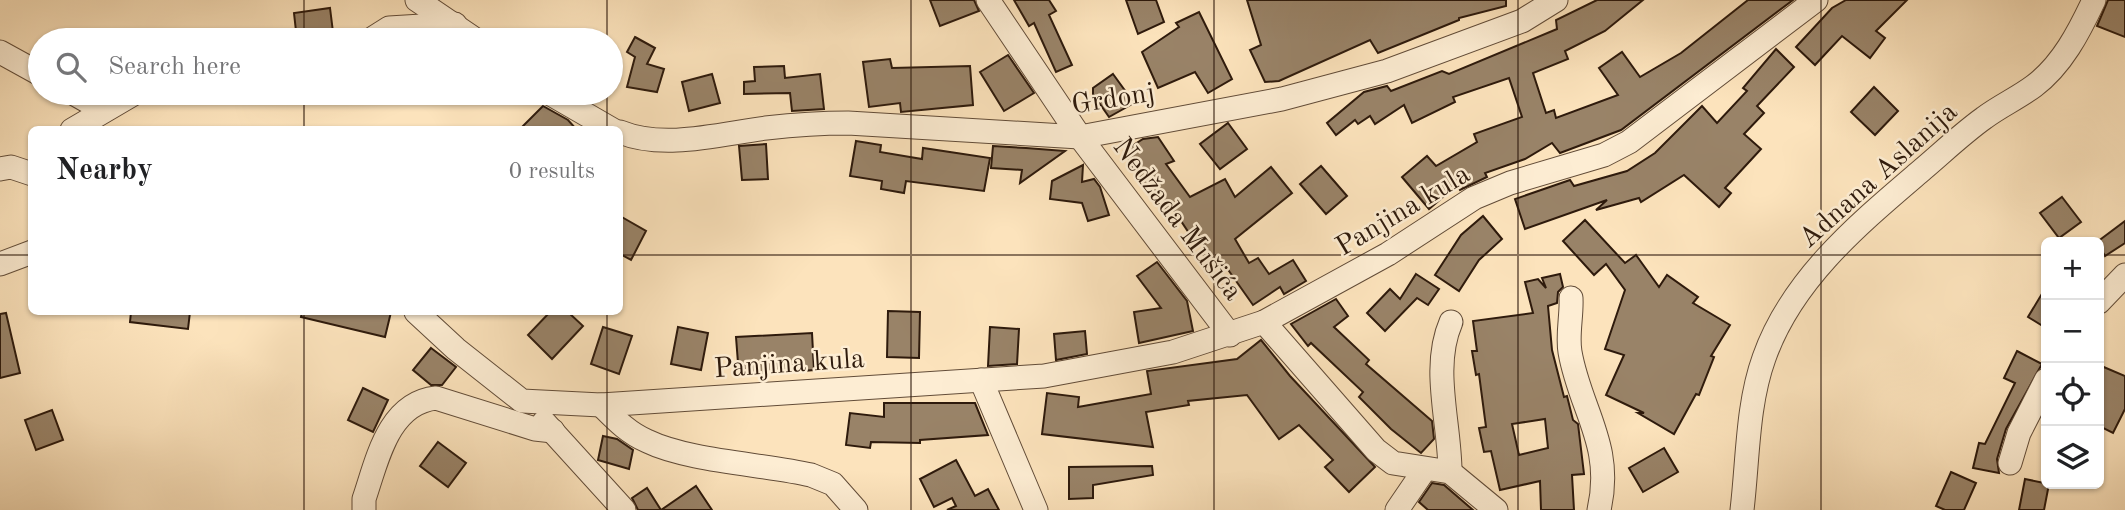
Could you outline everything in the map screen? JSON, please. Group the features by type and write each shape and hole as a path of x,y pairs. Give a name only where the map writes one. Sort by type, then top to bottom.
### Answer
{"street":[{"path":"417,0 460,28"},
{"name":"Nedžada Mušića","path":"988,0 1080,137 1230,335"},
{"name":"Grdonj","path":"623,133 636,139 688,139 818,123 848,123 1080,137 1282,99 1387,71 1521,21 1556,0"},
{"name":"Panjina kula","path":"522,401 601,405 981,380 1109,366 1173,352 1230,335 1264,322 1388,254 1474,198 1510,183 1604,155 1629,142 1816,0"},
{"name":"Adnana Aslanija","path":"1742,510 1754,402 1764,359 1784,312 1811,274 1876,209 1985,117 2035,85 2057,64 2079,32 2094,0"},
{"path":"389,28 455,24"},
{"path":"0,52 28,67"},
{"path":"94,105 103,110"},
{"path":"78,126 112,105"},
{"path":"570,105 606,126"},
{"path":"14,170 28,158"},
{"path":"0,264 28,254"},
{"path":"2101,300 2125,275"},
{"path":"1571,298 1570,349 1576,377 1598,431 1604,490 1599,510"},
{"path":"419,315 456,349 522,401 553,431 624,510"},
{"name":"Nedžada Mušića","path":"1264,322 1376,450 1393,463 1450,472"},
{"path":"1451,322 1442,354 1450,472 1496,510"},
{"path":"981,380 1036,510"},
{"path":"2010,463 2019,432 2041,390"},
{"path":"364,510 371,477 394,421 421,399 436,397 534,429 553,431"},
{"path":"601,405 624,428 646,441 669,450 811,475 833,484 856,510"},
{"path":"1397,510 1425,469"}],"building":[{"path":"930,0 974,0 979,11 940,26"},
{"path":"1014,0 1049,0 1056,11 1049,15 1072,65 1056,72 1034,23 1029,26"},
{"path":"1126,0 1156,0 1164,22 1138,34"},
{"path":"1247,0 1506,0 1506,6 1459,18 1378,53 1370,40 1279,81 1265,82 1250,50 1261,45"},
{"path":"1597,0 1643,0 1605,31 1565,51 1568,59 1533,73 1546,113 1554,110 1556,118 1618,95 1599,68 1622,52 1640,77 1681,53 1748,0 1793,0 1621,130 1560,153 1552,143 1525,159 1485,173 1487,177 1460,190 1457,185 1429,209 1402,177 1427,156 1436,166 1477,142 1474,134 1522,117 1509,78 1453,97 1455,102 1412,123 1404,105 1375,124 1370,116 1358,124 1355,120 1336,135 1327,123 1364,92 1387,86 1391,91 1442,71 1449,74 1557,29 1556,20"},
{"path":"1846,0 1907,0 1876,31 1885,38 1870,58 1842,36 1815,65 1796,47 1832,8"},
{"path":"2108,0 2125,0 2125,37 2097,26"},
{"path":"330,8 332,28 296,28 294,13"},
{"path":"1199,12 1232,79 1208,93 1195,72 1158,88 1142,52 1179,27 1176,23"},
{"path":"635,37 655,48 647,64 664,69 657,92 627,87 635,57 627,52"},
{"path":"1776,49 1794,67 1757,106 1764,113 1744,134 1761,149 1725,188 1731,193 1719,207 1684,175 1641,202 1639,198 1596,210 1607,200 1525,229 1515,199 1570,180 1574,186 1627,171 1655,153 1702,106 1717,123 1747,91 1743,88"},
{"path":"1008,55 1034,93 1004,111 980,72"},
{"path":"890,59 892,68 970,66 973,105 901,112 900,103 869,107 863,62"},
{"path":"784,66 785,78 820,74 824,109 792,111 790,93 744,94 744,82 755,81 754,67"},
{"path":"712,74 720,103 689,111 682,82"},
{"path":"1113,74 1134,103 1109,117 1093,94 1093,88"},
{"path":"1874,87 1898,111 1875,135 1851,112"},
{"path":"543,106 573,126 523,126"},
{"path":"1228,123 1247,149 1220,169 1200,144"},
{"path":"1158,137 1174,161 1166,164 1190,197 1225,179 1235,197 1271,167 1292,193 1235,239 1249,263 1258,258 1269,274 1293,260 1306,281 1284,294 1280,287 1253,305 1224,264 1218,267 1195,229 1189,233 1171,206 1164,211 1141,182 1124,151 1143,139"},
{"path":"856,141 881,145 880,152 922,159 923,148 990,158 984,191 906,181 904,193 881,189 882,181 850,176"},
{"path":"766,144 768,179 742,180 739,146"},
{"path":"993,146 1065,151 1020,183 1022,170 991,168"},
{"path":"1083,165 1082,182 1094,179 1100,187 1109,215 1088,221 1082,203 1050,199 1052,181"},
{"path":"1321,166 1347,196 1326,214 1300,184"},
{"path":"2062,197 2081,222 2058,237 2040,213"},
{"path":"1483,216 1502,239 1479,260 1459,291 1435,275 1461,235"},
{"path":"623,218 646,231 631,260 623,256"},
{"path":"1585,220 1625,263 1636,255 1659,287 1667,275 1698,297 1693,303 1730,325 1711,356 1714,357 1699,395 1696,394 1674,434 1638,413 1644,413 1606,395 1624,355 1605,349 1625,290 1606,264 1594,275 1563,241"},
{"path":"2125,221 2125,243 2105,256 2104,237"},
{"path":"1157,262 1187,301 1193,331 1139,343 1134,312 1161,308 1137,276"},
{"path":"1416,274 1439,289 1428,305 1417,298 1385,331 1367,313 1390,289 1400,299"},
{"path":"1560,274 1563,287 1558,292 1557,303 1548,306 1552,350 1564,397 1567,396 1573,420 1578,424 1584,474 1572,475 1574,510 1541,510 1540,481 1500,490 1491,451 1484,452 1479,428 1486,427 1479,374 1476,375 1472,351 1477,351 1473,321 1533,313 1525,282 1538,279 1546,288 1542,278","holes":["1545,419 1548,448 1519,455 1512,424"]},
{"path":"2041,295 2041,325 2028,317"},
{"path":"1336,299 1348,316 1334,327 1369,360 1366,364 1432,421 1434,439 1421,453 1391,429 1359,397 1363,392 1311,343 1308,346 1291,324"},
{"path":"888,311 920,312 919,358 887,357"},
{"path":"6,313 20,373 0,378 0,314"},
{"path":"131,315 190,315 188,329 130,322"},
{"path":"301,315 390,315 385,337"},
{"path":"547,315 571,315 583,326 552,359 528,335"},
{"path":"603,327 632,336 619,374 591,364"},
{"path":"678,327 708,333 701,370 671,364"},
{"path":"990,327 1019,329 1017,364 988,366"},
{"path":"1085,331 1087,354 1056,360 1054,334"},
{"path":"812,333 814,370 739,376 736,337"},
{"path":"1261,340 1290,376 1375,467 1349,492 1325,467 1333,460 1299,425 1279,439 1247,395 1188,401 1189,405 1146,412 1153,447 1042,434 1047,393 1079,397 1078,407 1151,394 1147,371 1237,359"},
{"path":"431,348 456,367 442,385 431,385 413,370"},
{"path":"2017,351 2041,363 2006,429 1997,459 1999,473 1973,468 1979,443 1985,444 2015,383 2004,378"},
{"path":"2104,367 2125,376 2125,409 2113,433 2104,428"},
{"path":"363,388 388,400 373,432 348,420"},
{"path":"884,403 975,403 988,435 920,440 920,443 871,442 870,448 846,445 850,413 884,417"},
{"path":"52,410 63,440 36,450 25,420"},
{"path":"603,436 617,439 633,450 629,469 598,460"},
{"path":"438,442 466,463 448,487 420,466"},
{"path":"1664,448 1678,472 1643,492 1629,468"},
{"path":"956,460 975,496 988,489 999,510 947,510 956,506 952,498 934,507 920,479"},
{"path":"1152,466 1153,475 1093,485 1093,498 1069,499 1069,467"},
{"path":"1951,472 1976,483 1964,510 1945,510 1936,506"},
{"path":"2025,479 2041,482 2041,489 2048,489 2044,510 2019,510"},
{"path":"1432,483 1444,485 1473,510 1428,510 1419,502"},
{"path":"696,486 712,510 661,510"},
{"path":"647,488 661,510 638,510 632,498"}]}
